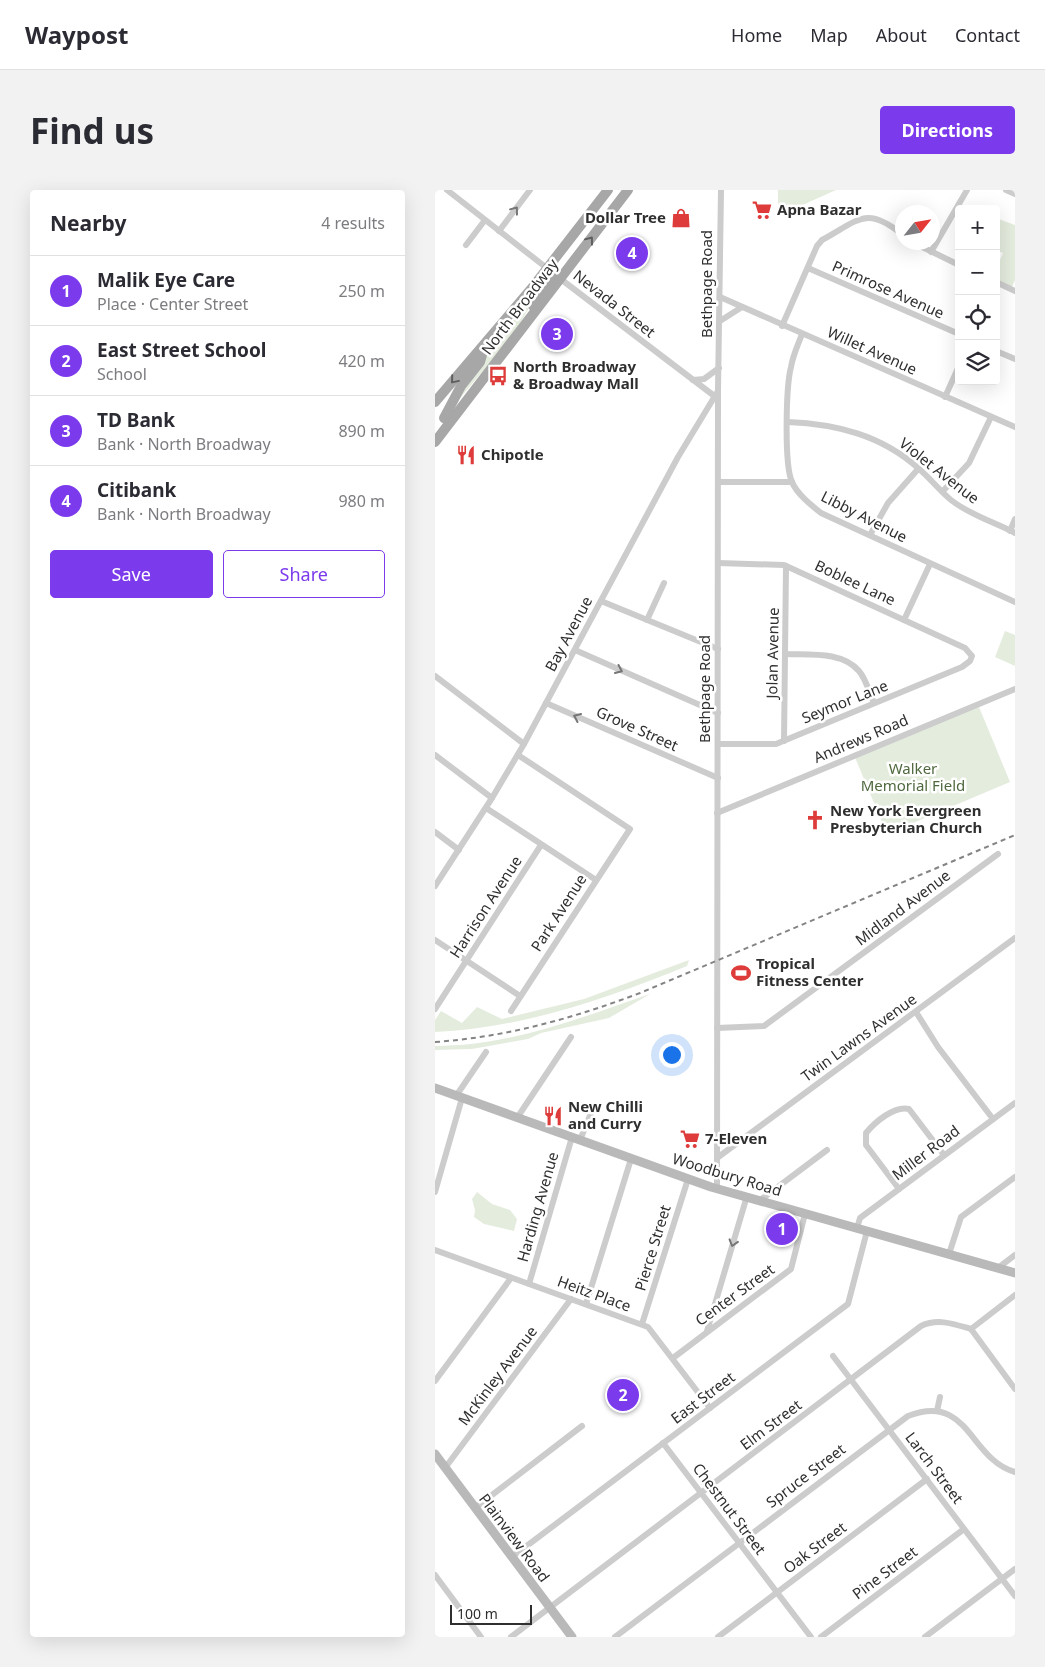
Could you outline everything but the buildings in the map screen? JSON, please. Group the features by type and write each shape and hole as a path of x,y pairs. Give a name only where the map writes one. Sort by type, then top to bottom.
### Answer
{"main road":[{"name":"North Broadway","path":"435,442 515,339 554,273 608,190"},
{"name":"North Broadway","path":"435,402 486,342 554,273 628,190"},
{"path":"444,418 461,386 480,362 486,342"},
{"name":"Woodbury Road","path":"435,1088 717,1189 1015,1273"},
{"name":"Plainview Road","path":"435,1454 572,1637"}],"street":[{"path":"499,231 530,190"},
{"name":"Bethpage Road","path":"717,1189 717,395 720,321 721,190"},
{"path":"931,252 967,190"},
{"path":"1006,190 1015,194"},
{"name":"Nevada Street","path":"451,191 499,231 693,380 717,395"},
{"path":"782,326 822,240 864,218 876,218 895,229"},
{"path":"466,244 485,220"},
{"path":"927,250 955,263"},
{"name":"Primrose Avenue","path":"808,268 955,332"},
{"path":"1000,284 1015,290"},
{"name":"Willet Avenue","path":"720,297 782,326 1015,427"},
{"path":"720,321 742,307"},
{"name":"Libby Avenue","path":"802,334 790,367 788,464 792,482 804,498 821,513 1015,602"},
{"path":"1000,353 1015,359"},
{"path":"693,380 704,379 719,368"},
{"path":"945,396 955,375"},
{"name":"Bay Avenue","path":"435,886 493,798 575,650 678,457 717,395"},
{"path":"943,491 969,463 991,417"},
{"name":"Violet Avenue","path":"788,422 827,425 864,435 890,447 919,468 943,491 967,510 1013,532"},
{"path":"870,535 888,503 919,468"},
{"path":"718,482 792,482"},
{"path":"1013,532 1015,519"},
{"name":"Boblee Lane","path":"718,563 769,563 787,566 965,648 972,656"},
{"path":"904,620 930,564"},
{"name":"Jolan Avenue","path":"784,741 787,566"},
{"path":"647,620 664,583"},
{"path":"601,601 718,649"},
{"path":"575,650 718,713"},
{"path":"785,654 828,655 851,664 860,672 874,704"},
{"name":"Seymor Lane","path":"718,744 776,744 962,667 970,661 972,656"},
{"path":"435,676 524,744"},
{"name":"Andrews Road","path":"717,813 1015,689"},
{"name":"Grove Street","path":"546,703 718,778"},
{"name":"Park Avenue","path":"511,1011 630,829 518,754"},
{"path":"435,755 493,798"},
{"path":"486,808 596,880"},
{"path":"435,832 459,850"},
{"name":"Harrison Avenue","path":"435,1009 541,844"},
{"name":"Midland Avenue","path":"717,1028 764,1026 998,854"},
{"name":"Twin Lawns Avenue","path":"717,1158 1015,938"},
{"path":"435,940 520,996"},
{"path":"916,1012 938,1047 993,1119"},
{"path":"517,1118 571,1037"},
{"path":"435,1192 459,1097 486,1052"},
{"name":"Miller Road","path":"857,1228 860,1218 1015,1103"},
{"path":"899,1189 866,1145 866,1133 877,1122 896,1110 909,1109 944,1155"},
{"name":"Harding Avenue","path":"529,1284 576,1139 592,1110"},
{"path":"759,1201 827,1150"},
{"path":"586,1304 631,1158"},
{"path":"949,1254 961,1218 1015,1177"},
{"name":"Pierce Street","path":"642,1324 688,1179"},
{"path":"707,1331 747,1196"},
{"name":"Center Street","path":"673,1358 791,1269 805,1214"},
{"name":"East Street","path":"512,1557 848,1304 867,1231"},
{"name":"Heitz Place","path":"435,1250 649,1327 710,1408"},
{"path":"998,1268 1015,1255"},
{"name":"Harding Avenue","path":"435,1381 511,1278"},
{"path":"1015,1295 971,1329 1015,1389"},
{"name":"McKinley Avenue","path":"445,1468 571,1299"},
{"name":"Elm Street","path":"511,1637 927,1323 944,1322 971,1329"},
{"name":"Larch Street","path":"833,1356 1015,1596"},
{"path":"939,1397 937,1411 951,1415 960,1421 993,1462 1015,1472"},
{"name":"Spruce Street","path":"615,1637 889,1429 913,1414 937,1411"},
{"path":"475,1508 582,1426"},
{"name":"Chestnut Street","path":"663,1443 811,1637"},
{"name":"Oak Street","path":"718,1637 927,1479"},
{"name":"Pine Street","path":"821,1637 964,1529"},
{"path":"925,1637 1015,1569"},
{"path":"435,1575 481,1637"}],"green space":[{"path":"778,190 836,190 778,216"},
{"path":"1000,219 1015,225 1015,280 1011,289 1000,284 1000,260 1003,253 1000,252"},
{"path":"543,281 545,282 512,336 456,403 466,383"},
{"path":"1005,631 1015,635 1015,666 995,657"},
{"name":"Walker Memorial Field","path":"979,707 1010,782 887,834 854,755"},
{"path":"689,960 687,966 657,978 564,1010 500,1025 435,1032 435,1020 441,1011 462,1023 477,1007 502,1019 584,999"},
{"path":"650,994 609,1018 541,1033 528,1039 472,1049 435,1050 435,1046 463,1045 518,1036 571,1021"},
{"path":"477,1192 492,1204 510,1210 517,1219 514,1231 484,1224 474,1217 475,1210 472,1199"}],"railway":[{"path":"435,1042 514,1031 565,1018 615,1002 1015,835"}],"place":[{"name":"Apna Bazar","path":"762,210"},
{"name":"Dollar Tree","path":"681,218"},
{"name":"Citibank","path":"632,253"},
{"name":"TD Bank","path":"557,334"},
{"name":"North Broadway & Broadway Mall","path":"498,376"},
{"name":"Chipotle","path":"466,455"},
{"name":"New York Evergreen Presbyterian Church","path":"815,820"},
{"name":"Tropical Fitness Center","path":"741,973"},
{"name":"New Chilli and Curry","path":"553,1116"},
{"name":"7-Eleven","path":"690,1139"},
{"name":"Malik Eye Care","path":"782,1229"},
{"name":"East Street School","path":"623,1395"}]}
